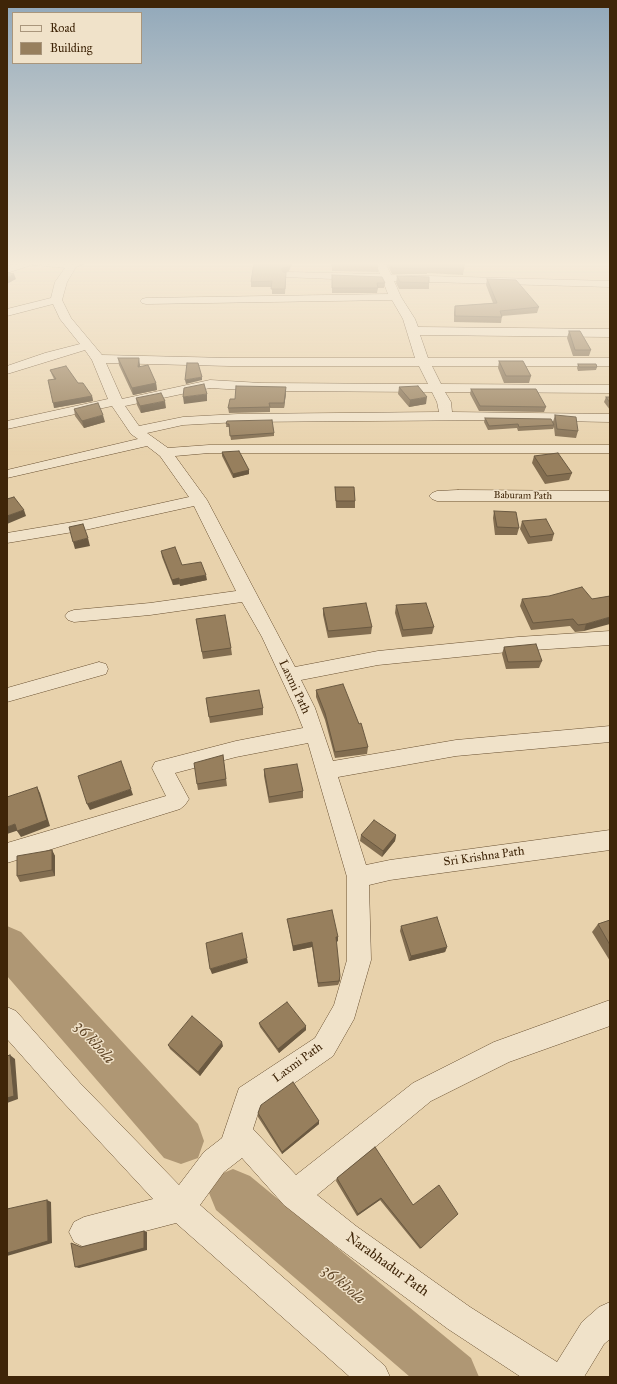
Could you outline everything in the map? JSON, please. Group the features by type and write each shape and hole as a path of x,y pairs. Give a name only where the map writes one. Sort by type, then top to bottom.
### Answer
{"street":[{"name":"Laxmi Path","path":"72,327 92,353 117,402 143,436 165,453 199,500 247,595 271,637 305,708 358,877 359,960 345,1010 324,1047 250,1098 239,1134 233,1147 214,1162 180,1207"},
{"path":"412,327 420,355 444,402 446,417"},
{"path":"414,331 610,333"},
{"path":"7,370 48,356 92,353 151,359 230,362 610,362"},
{"path":"7,425 210,384 260,387 610,389"},
{"path":"7,474 143,436 183,421 208,419 446,417 610,418"},
{"path":"165,453 216,449 610,449"},
{"name":"Baburam Path","path":"437,496 610,496"},
{"path":"7,538 85,525 199,500"},
{"path":"74,616 150,609 247,595"},
{"path":"289,676 378,658 518,644 610,638"},
{"path":"7,695 99,669"},
{"path":"7,853 173,803 178,799 162,768 229,751 314,734"},
{"path":"326,771 456,748 610,734"},
{"name":"Sri Krishna Path","path":"358,877 390,870 610,840"},
{"path":"294,1196 422,1092 503,1051 610,1013"},
{"path":"7,1020 71,1092 180,1207 374,1377"},
{"name":"Narabhadur Path","path":"239,1134 294,1196 346,1236 459,1318 550,1377"},
{"path":"84,1232 180,1207"},
{"path":"566,1377 593,1333 610,1318"}],"building":[{"path":"569,331 580,331 591,350 575,350"},
{"path":"118,358 139,358 138,367 148,365 156,383 132,388"},
{"path":"499,361 523,361 531,376 506,376"},
{"path":"187,363 198,363 202,377 185,380"},
{"path":"578,364 596,364 597,367 579,367"},
{"path":"66,366 78,383 83,383 92,396 53,403 48,380 56,379 50,370"},
{"path":"204,384 207,394 183,397 184,388"},
{"path":"236,386 286,387 284,403 269,403 270,407 228,408 230,399 235,399"},
{"path":"418,386 427,397 410,400 399,387"},
{"path":"471,389 536,389 546,407 480,406"},
{"path":"161,393 165,401 140,406 136,398"},
{"path":"606,397 610,397 610,403"},
{"path":"98,403 103,415 82,421 74,409"},
{"path":"555,415 576,417 578,431 557,429"},
{"path":"485,418 551,419 554,425 519,427 518,424 489,426"},
{"path":"272,420 274,433 230,436 229,424 226,424 227,421"},
{"path":"239,451 249,470 233,474 222,452"},
{"path":"558,453 572,473 547,476 534,456"},
{"path":"335,487 354,487 355,501 336,501"},
{"path":"14,497 24,510 7,516 7,499"},
{"path":"494,511 516,512 519,528 497,527"},
{"path":"546,519 554,534 530,537 522,521"},
{"path":"83,524 88,538 73,542 69,527"},
{"path":"175,547 182,565 201,562 206,575 172,580 161,551"},
{"path":"582,587 592,599 610,596 610,617 578,625 573,619 533,623 522,599 549,596"},
{"path":"366,603 372,627 328,631 323,608"},
{"path":"426,603 434,627 403,630 396,605"},
{"path":"225,615 231,648 202,652 196,619"},
{"path":"536,644 542,661 508,662 504,647"},
{"path":"343,684 359,724 361,723 368,747 335,752 325,713 316,690"},
{"path":"259,690 263,708 209,717 206,698"},
{"path":"223,755 226,779 197,784 194,763"},
{"path":"121,761 131,789 87,804 78,776"},
{"path":"297,764 303,791 269,797 264,769"},
{"path":"37,787 47,820 17,831 15,824 7,827 7,797"},
{"path":"374,820 396,835 383,851 361,835"},
{"path":"52,850 52,870 17,876 17,856"},
{"path":"332,910 338,937 336,937 340,976 339,981 318,983 312,942 293,946 287,919"},
{"path":"437,917 447,947 411,956 401,926"},
{"path":"610,920 610,945 598,924"},
{"path":"242,933 247,958 210,969 206,943"},
{"path":"287,1002 306,1026 278,1049 259,1023"},
{"path":"192,1016 222,1042 198,1072 168,1045"},
{"path":"10,1055 14,1096 7,1098 7,1056"},
{"path":"293,1082 319,1121 282,1152 258,1113 261,1105"},
{"path":"375,1147 413,1205 439,1185 458,1214 421,1248 381,1198 358,1214 337,1178"},
{"path":"47,1200 48,1241 7,1253 7,1209"},
{"path":"144,1231 144,1248 75,1267 71,1243 81,1247"}],"waterway":[{"name":"36 khola","path":"7,946 181,1141"},
{"name":"36 khola","path":"233,1193 452,1377"}]}
